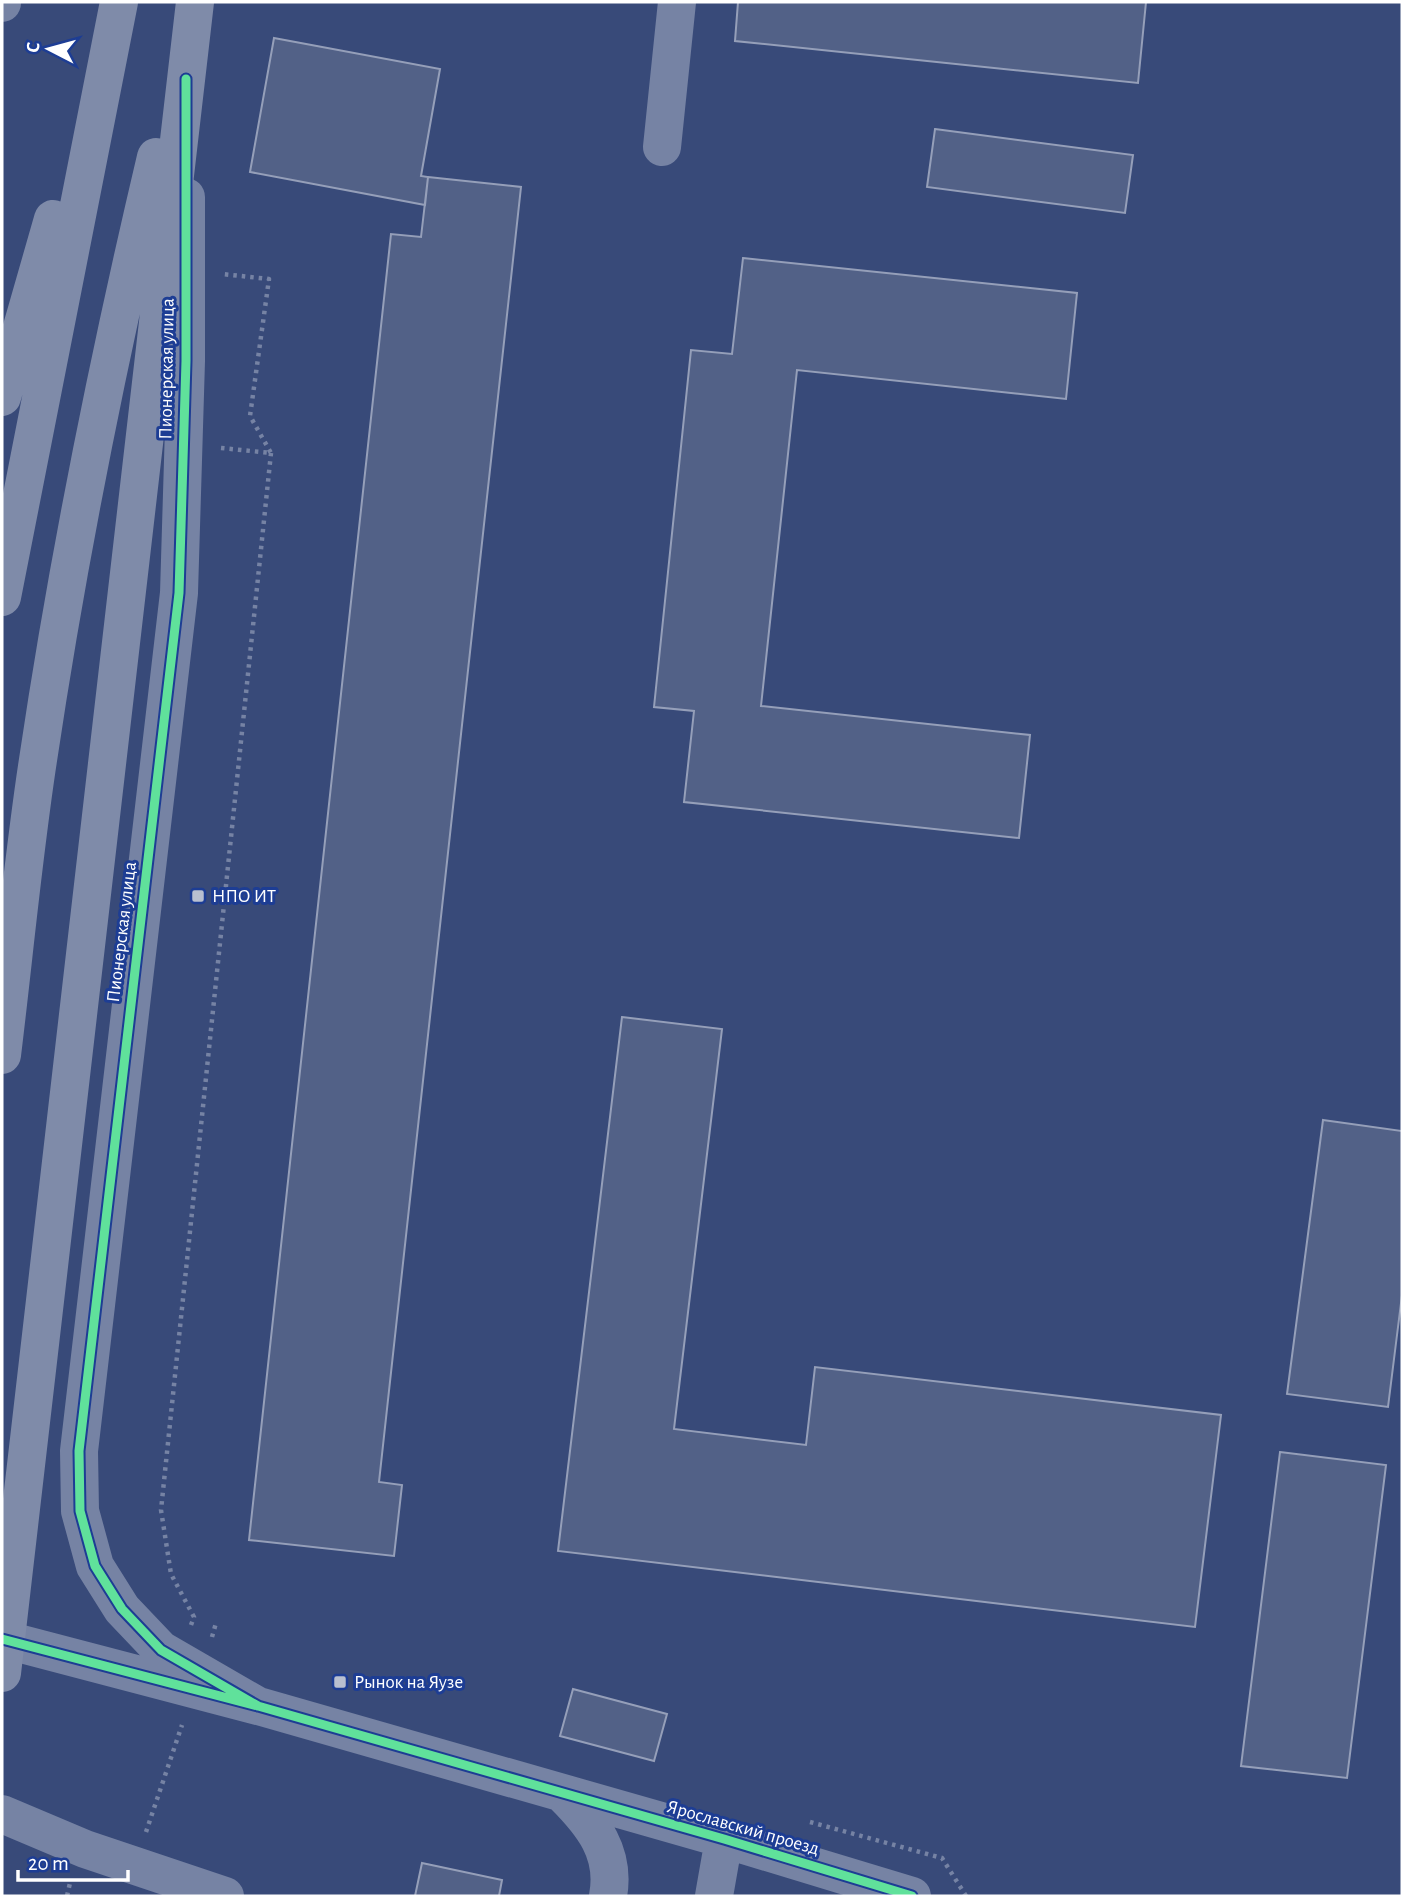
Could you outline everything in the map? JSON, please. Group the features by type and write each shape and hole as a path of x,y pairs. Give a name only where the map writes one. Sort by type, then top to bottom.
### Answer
{"main road":[{"path":"2,397 118,2"},
{"path":"2,597 118,2"},
{"name":"Пионерская улица","path":"2,1673 193,2"},
{"name":"Пионерская улица","path":"2,1055 37,762 58,633 120,312 193,2"}],"street":[{"path":"662,147 677,2"},
{"name":"Пионерская улица","path":"186,79 186,361 179,593 79,1451 80,1511 95,1566 122,1609 161,1650 258,1706"},
{"path":"2,1639 258,1706"},
{"name":"Ярославский проезд","path":"258,1706 724,1839 912,1896"},
{"path":"564,1795 592,1824 607,1854 608,1896"},
{"path":"2,1814 85,1849 225,1896"},
{"path":"713,1896 724,1839"}],"path":[{"path":"190,1630 194,1617 171,1574 161,1510 271,453 250,416 269,279"},
{"path":"221,448 271,453"},
{"path":"208,1649 216,1623"},
{"path":"142,1844 186,1714"},
{"path":"807,1821 942,1858 966,1896"}],"building":[{"path":"738,2 1146,2 1138,83 735,41"},
{"path":"274,38 440,69 421,176 428,177 425,205 250,172"},
{"path":"935,129 1133,155 1125,213 927,187"},
{"path":"428,177 521,187 379,1482 402,1485 394,1556 249,1540 391,234 421,237"},
{"path":"743,258 1077,293 1066,399 797,370 761,706 1030,735 1019,838 684,802 694,711 654,707 691,350 732,354"},
{"path":"622,1017 722,1029 674,1429 806,1445 815,1367 1221,1415 1195,1627 558,1551"},
{"path":"1323,1120 1402,1131 1402,1295 1388,1407 1287,1394"},
{"path":"1280,1452 1386,1465 1347,1778 1241,1766"},
{"path":"573,1689 667,1714 654,1761 560,1736"},
{"path":"422,1863 502,1880 499,1896 415,1896"}],"cycle path":[{"path":"186,79 186,361 179,593 79,1451 80,1511 95,1566 122,1609 161,1650 258,1706"},
{"path":"2,1639 258,1706 724,1839 912,1896"}],"place":[{"name":"НПО ИТ","path":"198,896"},
{"name":"Рынок на Яузе","path":"340,1682"}]}
